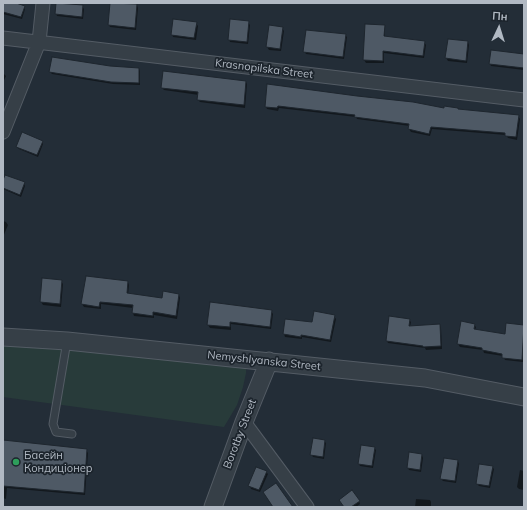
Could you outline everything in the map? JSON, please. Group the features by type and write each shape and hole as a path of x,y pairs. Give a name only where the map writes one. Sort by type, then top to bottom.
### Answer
{"street":[{"path":"3,132 39,42 43,3"},
{"name":"Krasnopilska Street","path":"3,38 524,100"},
{"name":"Nemyshlyanska Street","path":"3,337 67,341 425,378 524,397"},
{"name":"Borotby Street","path":"213,507 244,422 270,361"},
{"path":"244,422 307,507"}],"lane":[{"path":"67,341 52,424 56,432 72,434"}],"green space":[{"path":"3,337 246,359 246,373 237,405 224,427 3,397"}],"building":[{"path":"3,3 16,3 25,6 21,17 3,12"},
{"path":"56,3 83,5 82,17 55,14"},
{"path":"110,3 137,4 135,28 108,25"},
{"path":"173,19 197,22 194,38 171,35"},
{"path":"230,19 249,21 247,42 228,40"},
{"path":"365,24 385,25 384,36 425,41 423,56 383,51 383,61 363,60"},
{"path":"269,25 283,27 280,49 266,47"},
{"path":"306,30 346,34 343,57 303,52"},
{"path":"448,39 468,41 466,61 445,58"},
{"path":"491,50 524,54 524,68 489,64"},
{"path":"52,57 110,66 139,68 139,83 111,82 49,72"},
{"path":"163,71 246,81 244,105 197,100 198,92 161,88"},
{"path":"267,84 413,102 444,108 444,106 458,109 519,115 516,137 505,136 505,133 431,127 429,134 408,129 409,124 354,117 355,115 278,106 277,108 265,107"},
{"path":"22,132 43,141 37,155 16,147"},
{"path":"5,175 25,182 20,195 3,188 3,180"},
{"path":"86,276 128,281 127,293 162,298 163,291 179,294 176,316 153,312 153,316 132,313 133,305 100,302 99,307 81,304"},
{"path":"42,278 62,280 60,304 40,302"},
{"path":"210,302 272,310 270,327 230,322 230,327 207,325"},
{"path":"314,311 335,315 330,340 301,335 301,337 283,334 285,319 312,322"},
{"path":"389,316 410,319 409,326 440,324 441,346 423,347 386,341"},
{"path":"461,321 475,324 474,329 505,334 506,323 524,325 522,360 502,358 502,354 482,350 482,348 457,344"},
{"path":"313,438 325,440 323,457 310,455"},
{"path":"3,440 87,449 84,493 3,486"},
{"path":"361,445 375,447 372,466 358,464"},
{"path":"409,452 422,454 420,470 407,468"},
{"path":"444,458 458,460 455,481 440,479"},
{"path":"479,464 493,466 489,486 476,484"},
{"path":"256,467 267,471 259,490 248,486"},
{"path":"276,483 293,507 273,507 263,492"},
{"path":"352,490 360,501 351,507 344,507 339,500"}],"place":[{"name":"Басейн Кондиціонер","path":"16,462"}]}
